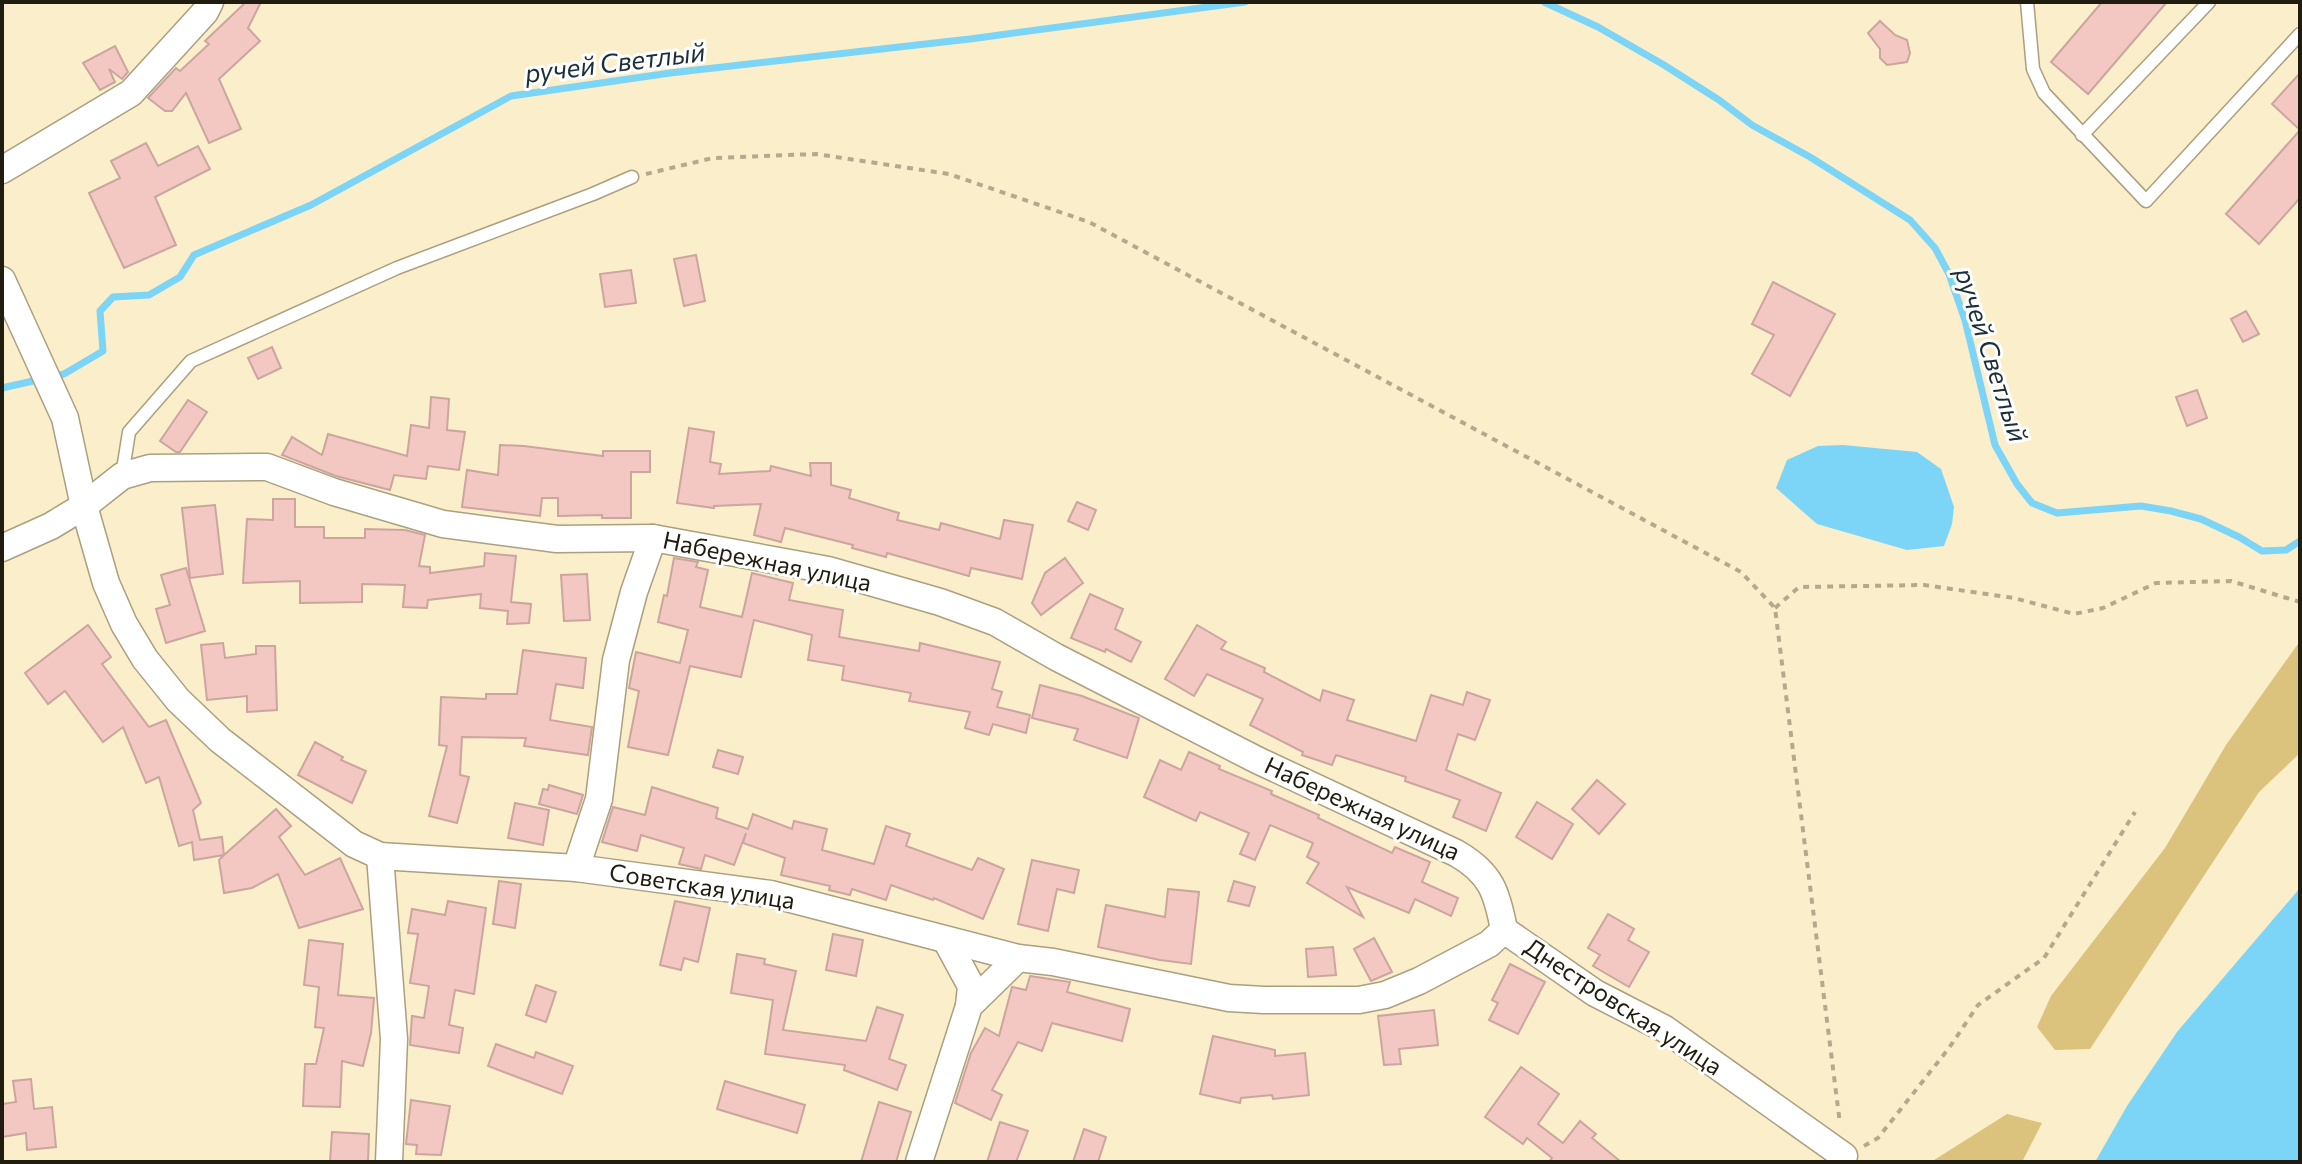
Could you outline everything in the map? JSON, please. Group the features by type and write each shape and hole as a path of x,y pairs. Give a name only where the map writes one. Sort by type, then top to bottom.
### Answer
{"street":[{"path":"2,170 131,93 205,12 210,2"},
{"name":"Советская улица","path":"2,280 65,418 84,506 106,583 124,624 145,659 178,700 220,740 354,844 380,856 576,868 771,894 1018,958"},
{"name":"Набережная улица","path":"2,548 51,526 84,506 122,476 150,468 267,467 334,492 443,524 557,539 653,538 828,570 940,602 995,622 1056,657 1243,753 1475,864 1486,875 1498,898 1504,930"},
{"path":"576,868 599,799 616,660 634,592 653,538"},
{"path":"380,856 394,1039 389,1162"},
{"name":"Днестровская улица","path":"1018,958 1053,962 1229,998 1359,1000 1385,995 1419,981 1489,944 1504,930 1595,993 1665,1029 1844,1156"},
{"path":"919,1162 969,1006 971,986 946,940"},
{"path":"969,1006 1018,958"}],"lane":[{"path":"2082,135 2209,2"},
{"path":"2029,3 2033,69 2044,93 2146,201 2300,34"},
{"path":"122,476 129,432 191,361 397,268 632,177"}],"path":[{"path":"632,177 713,158 816,154 949,174 1089,222 1741,572 1775,608 1844,1156 1878,1138 1949,1048 1978,1005 2044,958 2135,812"},
{"path":"1775,608 1799,587 1924,585 2014,598 2074,614 2103,608 2156,583 2231,581 2300,602"}],"shaded area":[{"path":"2300,641 2300,753 2259,792 2090,1049 2055,1050 2037,1027 2051,996 2165,848 2226,745"},
{"path":"2007,1114 2042,1123 2022,1162 1931,1162"}],"water":[{"path":"1843,445 1917,452 1941,469 1954,507 1944,546 1907,550 1817,524 1776,488 1787,460 1818,446"},
{"path":"2300,888 2300,1162 2095,1162 2127,1106 2177,1032"}],"building":[{"path":"246,2 261,2 248,28 260,41 219,79 241,129 209,143 186,93 172,111 165,111 148,98 176,68 180,71 209,44 205,41"},
{"path":"2102,2 2167,2 2088,94 2051,62"},
{"path":"1880,21 1895,35 1907,40 1910,53 1907,62 1887,65 1880,58 1880,49 1868,33"},
{"path":"115,46 128,72 122,79 109,69 115,82 100,90 83,63"},
{"path":"2300,73 2300,130 2272,104"},
{"path":"2300,130 2300,198 2259,244 2226,214"},
{"path":"146,143 158,166 198,146 210,169 155,197 176,245 124,268 89,193 120,178 111,161"},
{"path":"696,255 705,301 684,306 674,259"},
{"path":"631,270 636,303 605,307 600,274"},
{"path":"1773,282 1835,314 1790,396 1752,374 1774,335 1752,324"},
{"path":"2246,311 2259,334 2243,342 2231,319"},
{"path":"272,347 281,368 258,379 248,358"},
{"path":"2197,390 2207,418 2187,426 2176,397"},
{"path":"431,397 449,399 447,430 465,432 459,470 428,466 426,479 394,475 390,490 336,476 282,455 292,437 322,455 328,434 407,456 411,425 429,428"},
{"path":"188,400 207,412 180,452 176,452 160,441"},
{"path":"689,428 714,432 710,462 721,464 719,474 770,471 771,466 811,476 810,463 831,463 831,485 851,490 849,498 899,513 897,520 939,530 941,523 1000,539 1004,520 1033,525 1022,579 971,568 969,576 887,553 886,557 852,548 853,545 785,528 781,542 754,535 761,504 714,508 677,503"},
{"path":"500,445 603,456 603,451 650,451 650,472 631,472 631,518 558,516 558,498 542,498 540,516 462,507 467,470 498,475"},
{"path":"273,499 295,499 295,527 324,527 324,538 365,538 365,529 405,530 425,535 419,566 430,567 430,573 484,566 485,553 516,556 511,602 531,604 529,623 507,624 508,611 480,608 481,594 428,600 427,608 403,607 405,585 362,584 362,602 300,603 300,581 243,583 247,519 273,520"},
{"path":"1077,502 1096,510 1088,530 1068,521"},
{"path":"215,505 223,574 190,578 182,508"},
{"path":"674,558 698,562 696,567 708,570 700,607 742,617 752,573 793,583 789,600 843,610 839,637 919,651 920,643 1000,662 992,689 1002,692 997,707 1030,715 1026,733 993,724 989,735 965,728 970,712 909,701 911,693 842,680 844,666 808,660 812,635 754,620 741,677 690,666 668,755 628,747 639,691 629,688 636,652 680,663 688,630 658,622 664,595 667,596"},
{"path":"1065,558 1083,583 1041,615 1032,603 1045,573"},
{"path":"186,568 205,631 166,643 156,609 170,605 161,575"},
{"path":"587,574 590,620 564,621 561,575"},
{"path":"1090,594 1123,609 1115,629 1141,642 1131,662 1106,649 1105,652 1071,638"},
{"path":"88,625 111,657 102,664 149,727 166,720 201,803 193,810 200,840 222,837 224,855 194,860 192,842 179,846 159,777 146,783 123,727 103,742 65,691 48,704 25,673"},
{"path":"1197,625 1226,642 1221,649 1265,668 1264,672 1320,701 1323,690 1354,700 1347,720 1416,741 1431,695 1463,705 1467,692 1490,700 1475,740 1458,734 1446,770 1501,793 1486,831 1453,817 1460,800 1405,781 1406,777 1336,755 1332,765 1302,755 1303,752 1250,725 1263,699 1207,674 1194,696 1165,679"},
{"path":"223,643 225,658 256,654 256,646 275,646 277,710 247,712 247,696 207,700 201,645"},
{"path":"523,650 586,658 583,688 556,684 550,720 592,727 588,755 524,746 526,738 462,737 460,775 469,777 457,823 429,816 447,746 439,745 441,697 486,699 486,694 517,694"},
{"path":"1040,685 1082,696 1139,718 1127,758 1074,740 1078,729 1032,718"},
{"path":"315,742 343,757 341,760 366,771 352,803 298,775"},
{"path":"718,750 743,757 738,774 713,767"},
{"path":"1189,752 1392,853 1395,847 1430,862 1422,882 1458,898 1451,916 1415,899 1409,913 1347,887 1363,917 1307,883 1319,863 1307,857 1313,843 1270,825 1255,860 1240,854 1249,833 1200,812 1196,821 1144,797 1160,760 1181,770"},
{"path":"1597,780 1625,804 1599,834 1572,809"},
{"path":"549,785 583,795 577,814 539,804 543,789 548,790"},
{"path":"652,787 718,808 716,818 748,829 753,814 792,829 794,821 827,829 822,850 874,864 886,826 910,834 906,846 972,870 978,858 1004,869 983,919 934,898 891,885 886,900 852,889 850,895 829,890 830,886 781,875 785,858 743,843 746,833 734,865 705,855 701,869 679,864 684,848 641,835 637,851 602,842 613,807 645,815"},
{"path":"1537,802 1573,824 1552,859 1516,837"},
{"path":"515,803 549,810 543,845 508,838"},
{"path":"276,809 291,826 279,837 305,875 340,858 363,909 299,928 278,874 252,888 224,893 219,860"},
{"path":"1032,860 1079,870 1074,893 1057,889 1048,931 1018,924"},
{"path":"499,881 521,884 515,928 493,924"},
{"path":"1234,881 1255,887 1249,906 1228,901"},
{"path":"1168,889 1199,892 1191,964 1098,947 1106,905 1165,917"},
{"path":"448,901 486,908 474,994 455,990 449,1025 463,1028 459,1053 410,1045 412,1016 424,1018 429,986 410,983 418,934 408,933 412,909 445,915"},
{"path":"675,901 710,908 698,962 684,958 681,970 660,965"},
{"path":"1608,914 1634,929 1628,940 1649,952 1629,987 1593,966 1600,955 1588,948"},
{"path":"833,934 863,940 856,976 826,970"},
{"path":"1374,938 1392,972 1371,981 1354,949"},
{"path":"309,940 343,944 338,995 374,998 371,1033 363,1066 342,1061 340,1107 303,1106 305,1064 316,1064 324,1028 315,1027 319,987 304,985"},
{"path":"1333,947 1336,975 1308,977 1306,949"},
{"path":"737,954 765,959 764,964 796,971 783,1030 866,1041 877,1007 903,1015 889,1059 906,1065 897,1090 844,1070 845,1065 765,1054 773,1000 731,993"},
{"path":"1510,964 1545,982 1518,1034 1489,1020 1498,1003 1492,1000"},
{"path":"1030,976 1070,982 1067,992 1130,1009 1122,1041 1052,1023 1042,1051 1018,1042 992,1090 1002,1095 991,1120 955,1103 971,1053 985,1028 999,1036 1012,987 1026,990"},
{"path":"536,985 556,992 546,1022 526,1015"},
{"path":"1434,1010 1438,1045 1399,1049 1401,1064 1384,1065 1378,1016"},
{"path":"1213,1036 1275,1050 1275,1056 1305,1053 1309,1095 1273,1099 1272,1095 1241,1098 1240,1103 1200,1094"},
{"path":"496,1044 534,1058 536,1052 573,1066 562,1094 488,1066"},
{"path":"1521,1067 1559,1094 1538,1124 1563,1143 1580,1121 1596,1134 1592,1138 1621,1162 1549,1162 1552,1158 1527,1138 1523,1144 1485,1117"},
{"path":"31,1079 34,1109 52,1107 56,1147 27,1150 26,1133 2,1137 2,1104 16,1102 13,1081"},
{"path":"725,1081 805,1105 797,1133 717,1109"},
{"path":"411,1100 450,1106 441,1155 416,1154 417,1145 406,1144"},
{"path":"879,1102 911,1112 896,1162 861,1162"},
{"path":"1000,1122 1028,1131 1016,1162 987,1162"},
{"path":"1084,1129 1106,1137 1098,1162 1073,1162"},
{"path":"332,1132 369,1134 368,1162 330,1162"}],"waterway":[{"name":"ручей Светлый","path":"2,388 64,374 103,351 100,311 113,297 149,295 180,277 194,255 311,205 511,96 670,73 970,39 1245,2"},
{"name":"ручей Светлый","path":"1544,2 1598,27 1664,65 1752,125 1810,157 1910,220 1935,248 1949,274 1965,320 1995,445 2017,484 2032,503 2057,513 2141,506 2171,511 2201,519 2262,551 2286,550 2300,541"}]}
